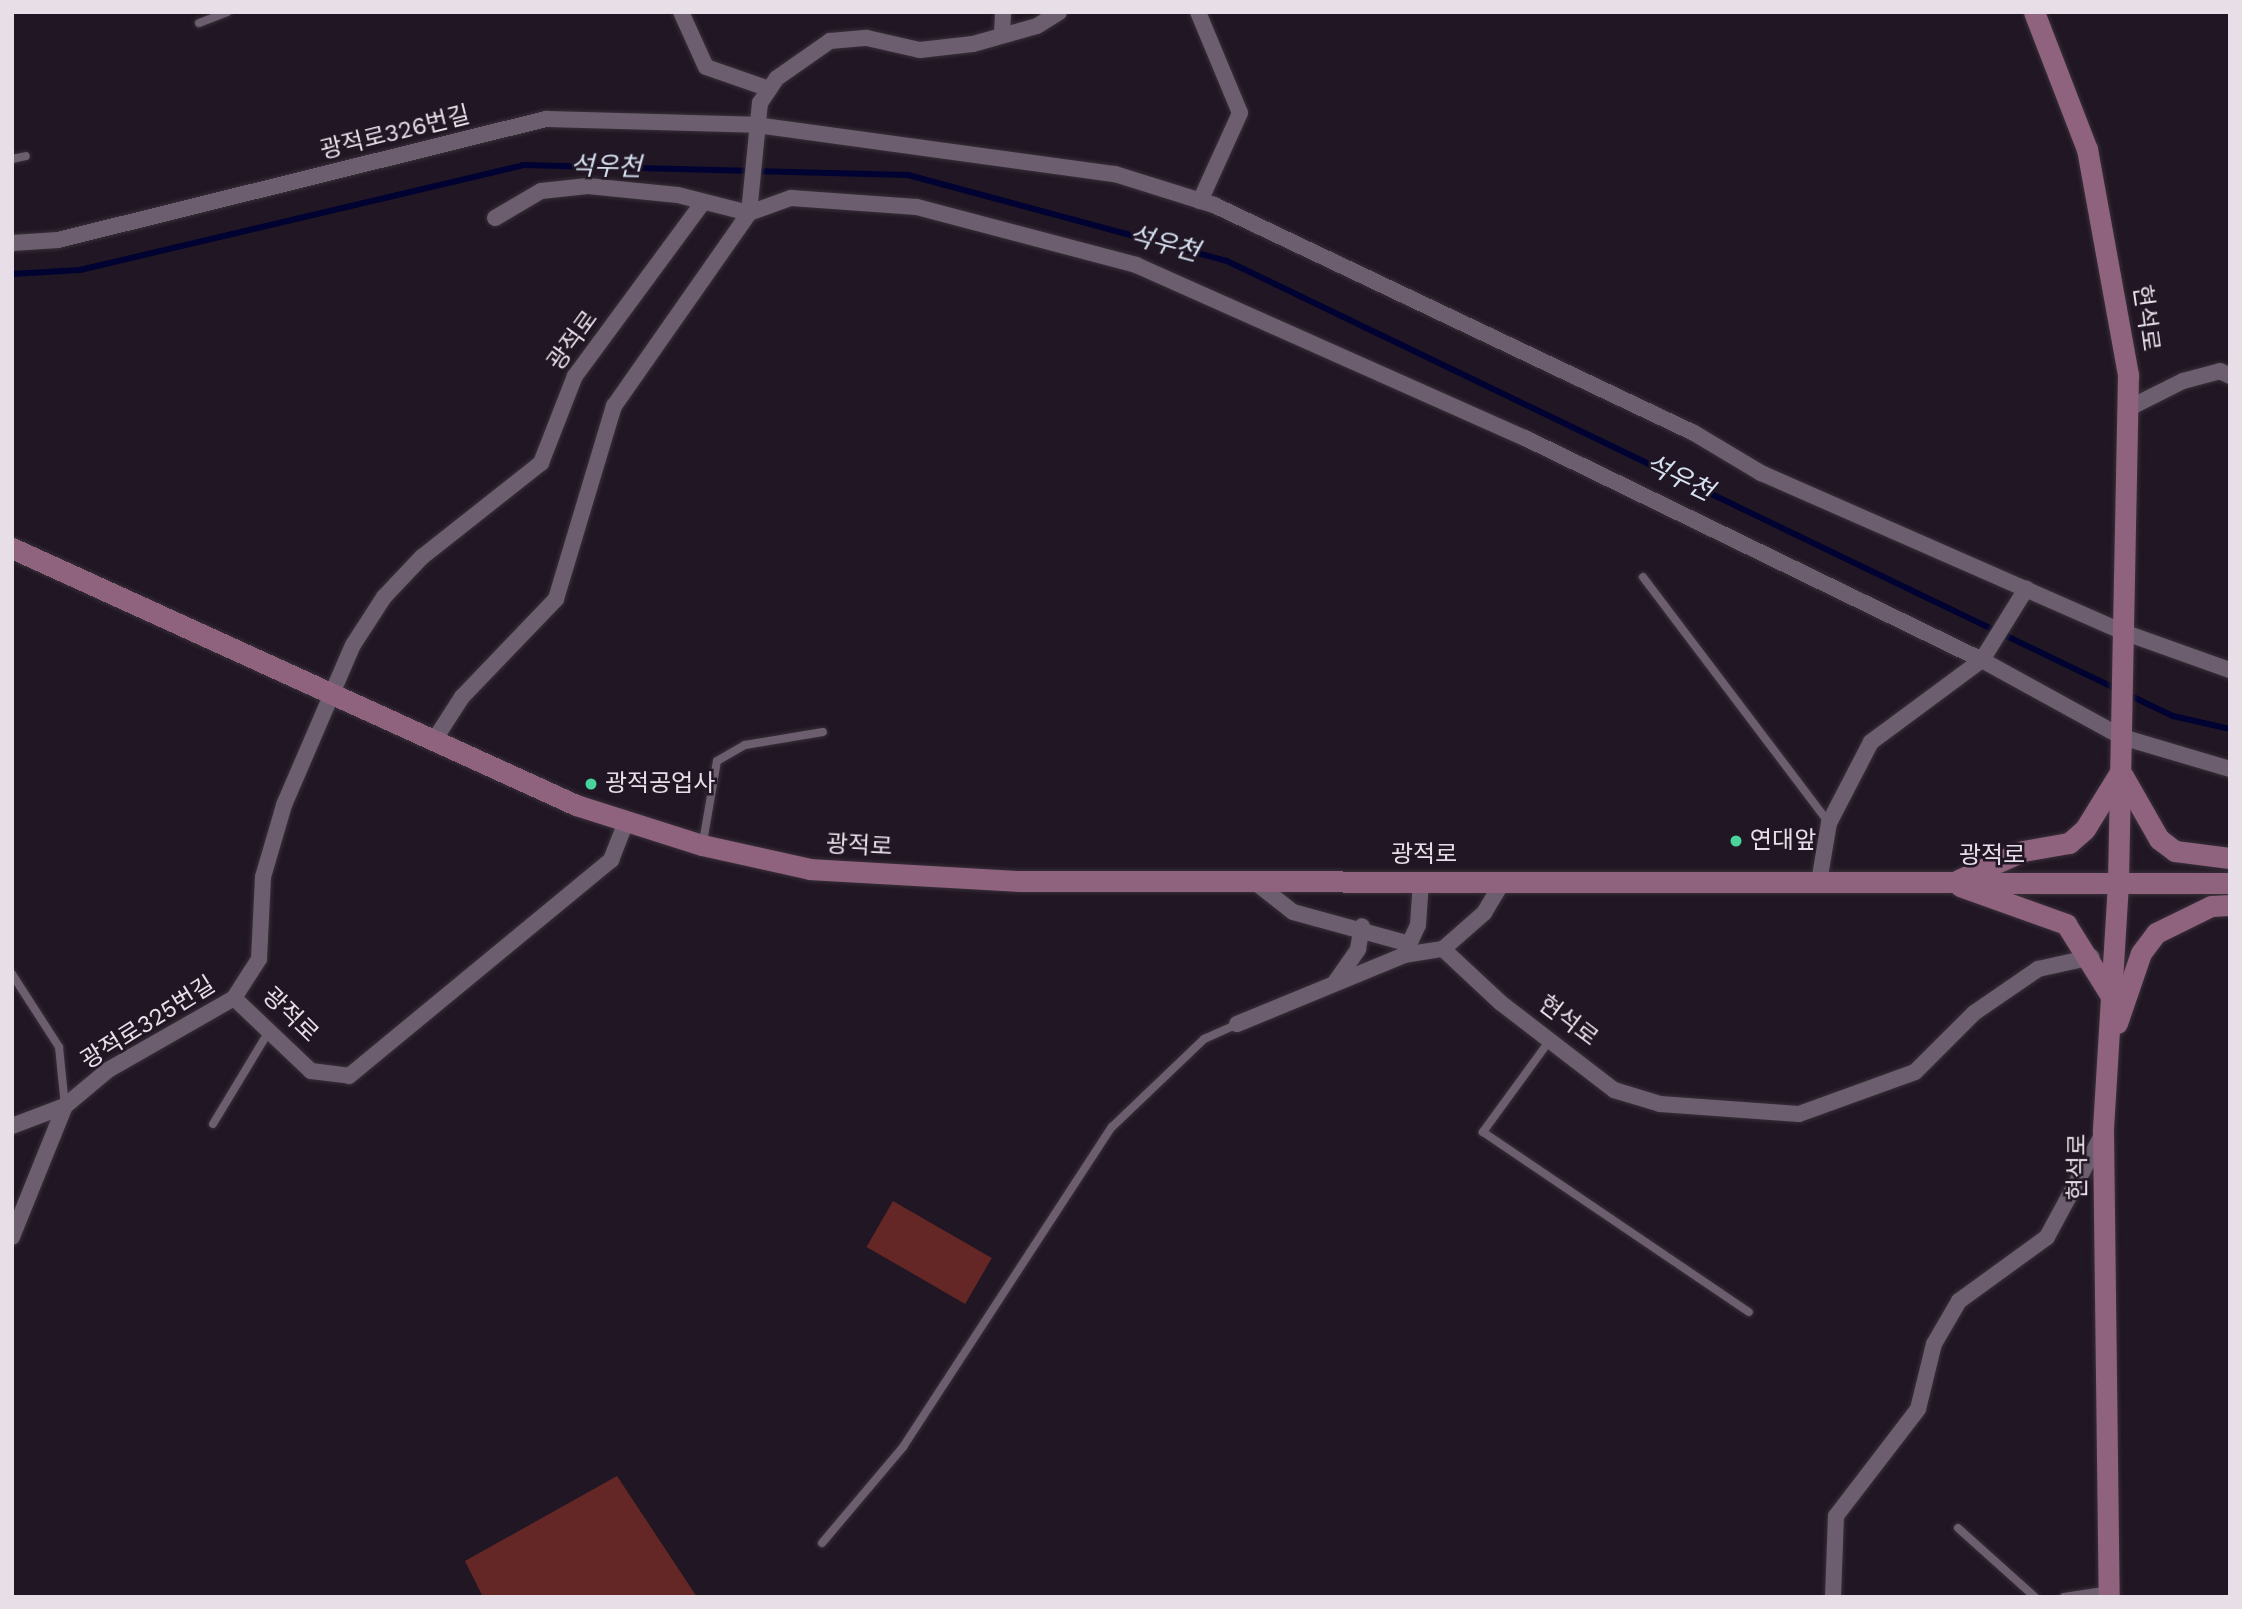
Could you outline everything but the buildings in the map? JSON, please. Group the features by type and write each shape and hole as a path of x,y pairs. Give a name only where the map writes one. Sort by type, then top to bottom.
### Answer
{"main road":[{"name":"현석로","path":"2034,12 2087,149 2122,323 2129,408 2118,883 2103,1131 2109,1593"},
{"path":"12,548 333,697"},
{"name":"광적로","path":"333,697 426,739 626,822 702,845 824,870 1019,881 1251,879 2230,883"},
{"path":"1951,883 2023,851 2069,842 2085,829 2121,770 2159,839 2175,851 2230,858"},
{"path":"1951,883 2006,906 2051,915 2092,957 2111,996"},
{"path":"2108,1048 2141,953 2157,933 2211,906 2230,905"}],"street":[{"path":"681,12 706,67 769,89"},
{"path":"1002,33 1003,12"},
{"path":"1198,12 1240,113 1200,201"},
{"path":"426,739 462,697 556,599 614,406 751,206 756,125 769,89 831,41 867,38 920,50 1002,33 1064,13"},
{"name":"광적로326번길","path":"12,243 58,240 546,119 756,125 1019,157 1115,174 1200,201 1694,433 1761,473 2026,589 2123,638 2230,670"},
{"path":"495,218 541,191 588,186 702,204 751,206 791,198 917,207 1136,265 1525,438 1982,660 2122,737 2230,769"},
{"name":"광적로","path":"333,697 384,597 422,558 541,463 575,376 702,204"},
{"path":"2129,408 2183,381 2220,371 2230,376"},
{"path":"1819,882 1829,823 1871,742 1982,660 2026,589"},
{"name":"광적로325번길","path":"12,1126 65,1106 108,1070 234,998 259,960 263,877 333,697"},
{"name":"광적로","path":"234,998 311,1072 349,1076 611,860 626,822"},
{"path":"1251,879 1293,912 1362,926 1407,950"},
{"path":"1407,950 1418,925 1421,881"},
{"path":"1237,1024 1407,950 1443,948 1485,913 1503,881"},
{"path":"1336,981 1358,949 1362,926"},
{"name":"현석로","path":"1443,948 1550,1040 1614,1090 1660,1104 1799,1114 1914,1072 1974,1013 2038,969 2092,957"},
{"name":"광적로325번길","path":"12,1237 65,1106"},
{"path":"1833,1597 1836,1516 1918,1409 1934,1344 1959,1301 2047,1237 2103,1131"}],"lane":[{"path":"199,23 227,12"},
{"path":"12,159 26,156"},
{"path":"1643,577 1829,823"},
{"path":"702,845 717,761 745,745 823,732"},
{"path":"12,974 59,1047 65,1106"},
{"path":"822,1543 903,1447 1112,1127 1204,1039 1237,1024"},
{"path":"213,1124 270,1031"},
{"path":"1550,1040 1483,1132 1749,1312"},
{"path":"1958,1528 2035,1597"},
{"path":"2064,1597 2109,1593"}],"shaded area":[{"path":"893,1201 992,1258 965,1304 866,1247"},
{"path":"617,1476 697,1597 483,1597 465,1561"}],"waterway":[{"name":"석우천","path":"12,274 80,270 523,165 908,175 1227,261 2173,716 2230,729"}],"place":[{"name":"광적공업사","path":"591,784"},
{"name":"연대앞","path":"1736,841"}]}
